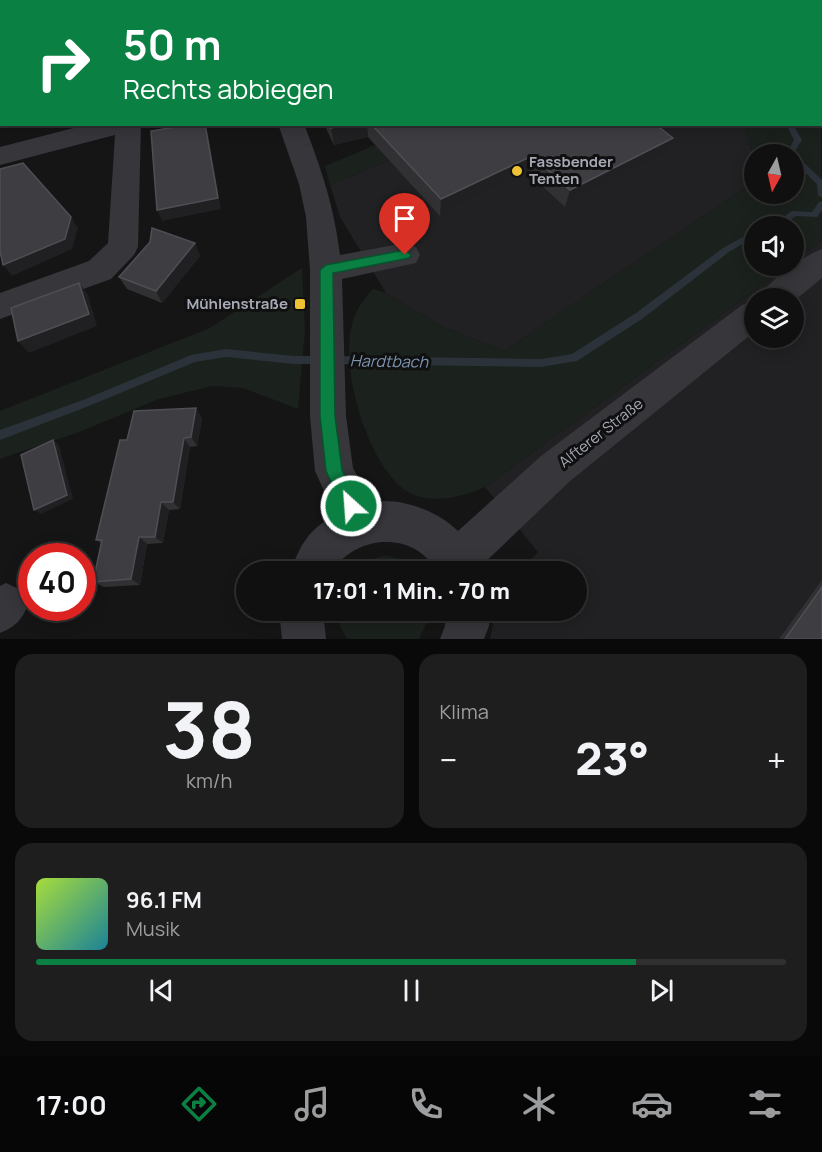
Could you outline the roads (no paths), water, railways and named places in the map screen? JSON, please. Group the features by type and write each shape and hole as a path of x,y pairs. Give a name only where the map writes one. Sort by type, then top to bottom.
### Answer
{"street":[{"path":"0,156 115,126"},
{"path":"0,306 100,270 123,247 128,126"},
{"path":"292,126 316,195 321,217 326,270 327,394 334,471 360,524"},
{"path":"326,270 405,255"},
{"path":"788,288 822,261"},
{"name":"Alfterer Straße","path":"463,561 555,469 744,322"},
{"name":"Alfterer Straße","path":"317,561 334,539 360,524 375,520 404,522 418,527 441,542 454,561"},
{"path":"301,621 304,639"},
{"path":"462,639 468,621"}],"waterway":[{"name":"Hardtbach","path":"790,126 798,140 796,144"},
{"name":"Hardtbach","path":"804,167 821,183 822,195"},
{"name":"Hardtbach","path":"790,216 795,213 814,215 822,204"},
{"name":"Hardtbach","path":"334,360 541,363 574,358 639,316 726,250 744,240"},
{"name":"Hardtbach","path":"0,435 86,403 194,358 226,353 294,360 320,360"}],"place":[{"name":"Fassbender Tenten","path":"517,171"},
{"name":"Mühlenstraße","path":"300,304"}]}
